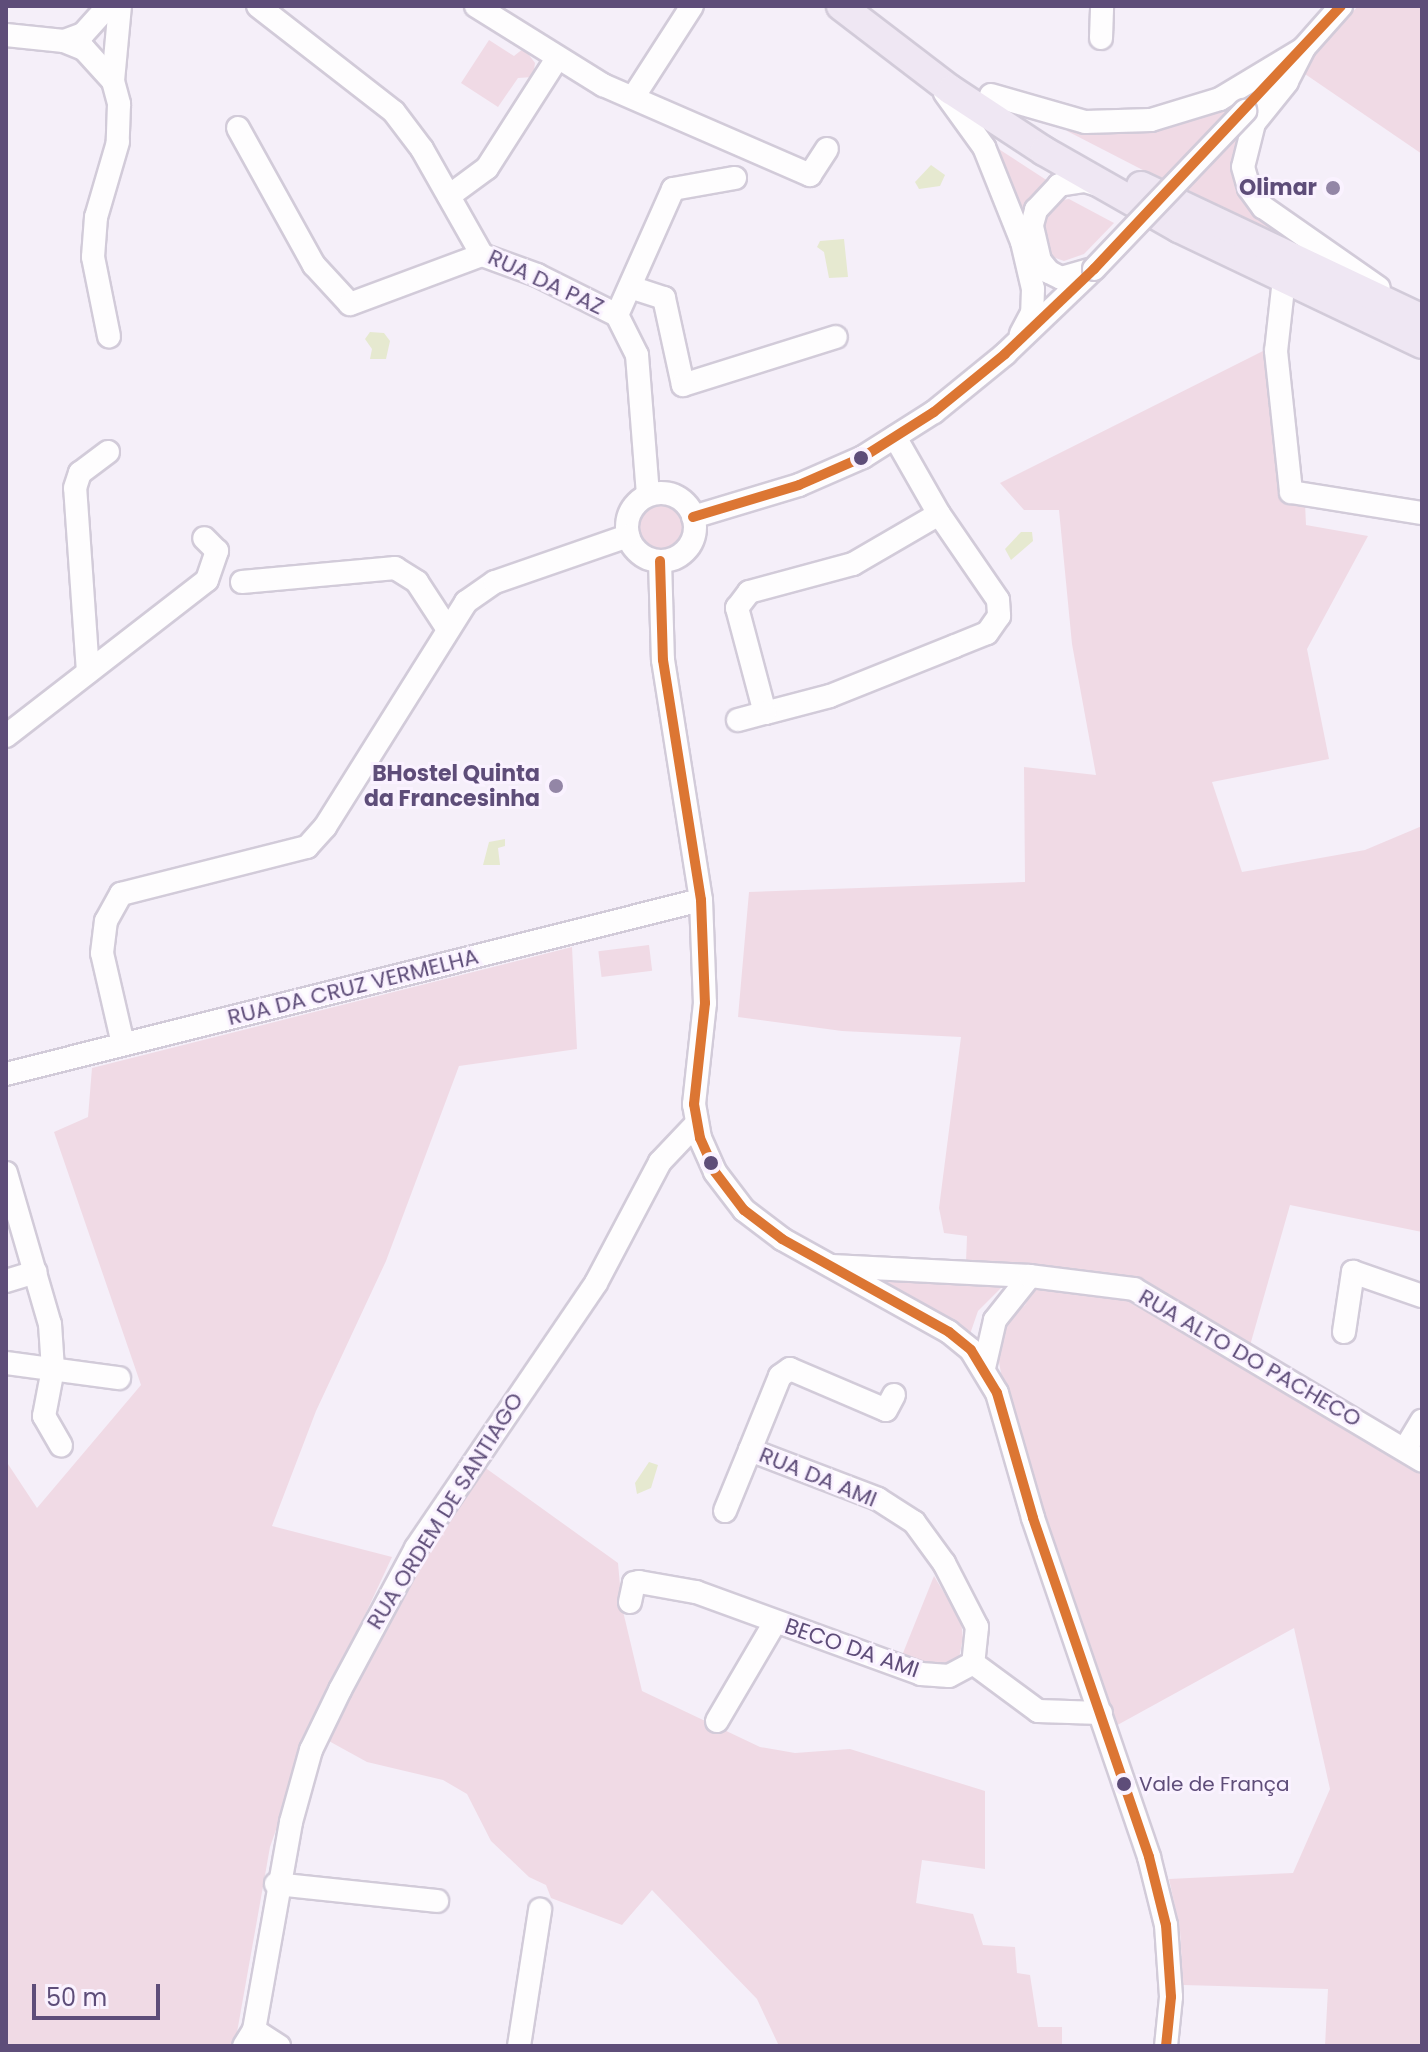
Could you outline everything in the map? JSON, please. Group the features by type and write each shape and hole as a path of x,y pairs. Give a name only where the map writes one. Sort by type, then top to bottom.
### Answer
{"main road":[{"path":"841,6 999,123 1108,188 1284,279 1422,344"},
{"path":"873,6 991,95 1142,186 1422,319"}],"street":[{"path":"64,41 83,34 108,6"},
{"path":"109,336 93,257 96,217 118,142 119,104 113,81 120,6"},
{"name":"RUA DA PAZ","path":"258,6 394,112 449,196 482,255 565,287 617,315 637,355 648,495"},
{"path":"476,6 556,60 810,175 827,149"},
{"path":"634,96 692,6"},
{"path":"1101,38 1102,6"},
{"path":"693,517 799,485 895,437 1005,354 1094,269 1341,6"},
{"path":"6,35 64,41 84,49 113,81"},
{"path":"991,95 1085,122 1151,120 1220,99 1304,48"},
{"path":"1304,48 1287,82 1250,134 1243,167 1249,188 1282,221 1422,319"},
{"path":"910,58 976,133 1022,242 1033,289 1032,313 1005,354"},
{"path":"449,196 487,168 556,60"},
{"path":"238,128 314,265 350,304 482,255"},
{"path":"617,315 673,189 735,178"},
{"path":"1094,269 1073,277 1049,272 1040,261 1032,225 1036,210 1059,185 1085,181 1108,188"},
{"path":"1284,279 1276,351 1291,492 1422,513"},
{"path":"630,287 664,298 683,385 836,337"},
{"path":"738,720 830,696 987,633 999,616 998,600 939,514 895,437"},
{"path":"88,672 75,488 80,473 108,452"},
{"path":"648,495 676,496 693,517 690,545 680,555 660,561 640,554 628,536 629,515 648,495"},
{"path":"765,713 737,608 749,592 853,564 939,514"},
{"path":"123,1044 102,953 106,921 121,894 295,852 316,840 466,602 495,582 628,536"},
{"path":"6,736 212,575 217,551 204,538"},
{"path":"660,561 663,660 701,900 705,1003 694,1093 696,1124 715,1172 744,1210 829,1266 949,1332 984,1368 997,1393 1166,1925 1171,1997 1166,2046"},
{"path":"242,582 395,568 417,582 447,628"},
{"name":"RUA DA CRUZ VERMELHA","path":"6,1074 701,900"},
{"path":"6,1062 33,1067"},
{"name":"RUA ORDEM DE SANTIAGO","path":"249,2038 276,1884 311,1750 372,1625 491,1431 596,1283 660,1162 696,1124"},
{"path":"6,1173 50,1324 53,1369 44,1416 61,1445"},
{"name":"RUA ALTO DO PACHECO","path":"829,1266 1030,1276 1134,1289 1414,1455"},
{"path":"6,1281 36,1272"},
{"path":"1344,1332 1353,1272 1422,1296"},
{"path":"984,1368 995,1320 1030,1276"},
{"path":"6,1363 119,1378"},
{"name":"RUA DA AMI","path":"725,1511 780,1376 790,1369 886,1410 894,1395"},
{"path":"1414,1455 1422,1421"},
{"name":"RUA DA AMI","path":"750,1450 878,1499 914,1522 944,1563 977,1627 973,1663"},
{"name":"BECO DA AMI","path":"630,1602 634,1583 639,1582 696,1592 921,1674 949,1676 973,1663"},
{"name":"BECO DA AMI","path":"717,1721 775,1622"},
{"path":"973,1663 1038,1711 1101,1713"},
{"path":"276,1884 437,1901"},
{"path":"519,2046 540,1910"},
{"path":"249,2038 279,2046"}],"shaded area":[{"path":"1358,6 1422,6 1422,154 1305,74 1305,64"},
{"path":"489,40 514,56 524,48 535,63 533,77 518,78 498,107 461,83"},
{"path":"1235,94 1244,130 1233,174 1243,200 1316,259 1067,131 1108,134 1158,127"},
{"path":"988,142 1051,183 1032,195 1018,221"},
{"path":"931,165 945,175 940,186 919,189 915,182"},
{"path":"1069,199 1114,223 1084,254 1064,261 1050,256 1039,220 1057,201"},
{"path":"844,239 848,277 829,278 824,252 817,247 820,241"},
{"path":"370,332 384,333 390,341 386,359 370,359 372,349 365,339"},
{"path":"1263,351 1279,485 1305,503 1306,525 1368,536 1307,649 1329,759 1212,782 1242,872 1365,850 1422,826 1422,1232 1290,1205 1245,1363 1422,1475 1422,2046 1325,2046 1328,1989 1183,1985 1180,1930 1169,1879 1293,1873 1330,1789 1294,1628 1112,1728 1002,1379 996,1345 1002,1324 1025,1305 1046,1266 966,1262 967,1236 944,1233 939,1208 961,1037 842,1031 738,1017 749,892 1025,882 1024,767 1096,775 1072,644 1059,510 1024,510 1000,483"},
{"path":"662,502 679,509 686,526 679,543 662,550 645,543 638,526 645,509"},
{"path":"1021,532 1032,532 1033,541 1011,560 1005,549"},
{"path":"505,839 505,846 498,848 500,865 483,865 489,842"},
{"path":"649,945 652,971 602,977 598,951"},
{"path":"572,947 577,1049 459,1066 386,1261 316,1411 272,1526 392,1557 309,1735 270,1847 236,2038 254,2046 6,2046 6,1461 37,1508 141,1385 54,1132 88,1117 92,1068"},
{"path":"869,1278 1004,1285 978,1311 969,1337"},
{"path":"649,1462 658,1465 651,1488 637,1494 635,1483"},
{"path":"480,1464 618,1563 622,1607 642,1691 760,1747 795,1753 850,1749 985,1791 985,1869 922,1860 916,1903 973,1914 983,1945 1015,1947 1017,1973 1030,1975 1038,2027 1062,2027 1062,2046 779,2046 757,1999 652,1890 622,1925 551,1898 546,1885 529,1877 491,1841 467,1794 443,1780 367,1762 327,1740 387,1615"},
{"path":"934,1576 961,1621 963,1638 959,1658 944,1669 901,1658"}],"transit line":[{"path":"693,517 799,485 863,457 934,412 1005,354 1094,269 1341,6"},
{"path":"660,561 663,660 701,900 705,1003 694,1104 700,1138 715,1172 744,1210 782,1239 949,1332 971,1350 997,1393 1033,1518 1149,1857 1166,1925 1171,1997 1166,2046"}],"place":[{"name":"Olimar","path":"1333,188"},
{"name":"BHostel Quinta da Francesinha","path":"556,786"},
{"name":"Vale de França","path":"1124,1784"}]}
